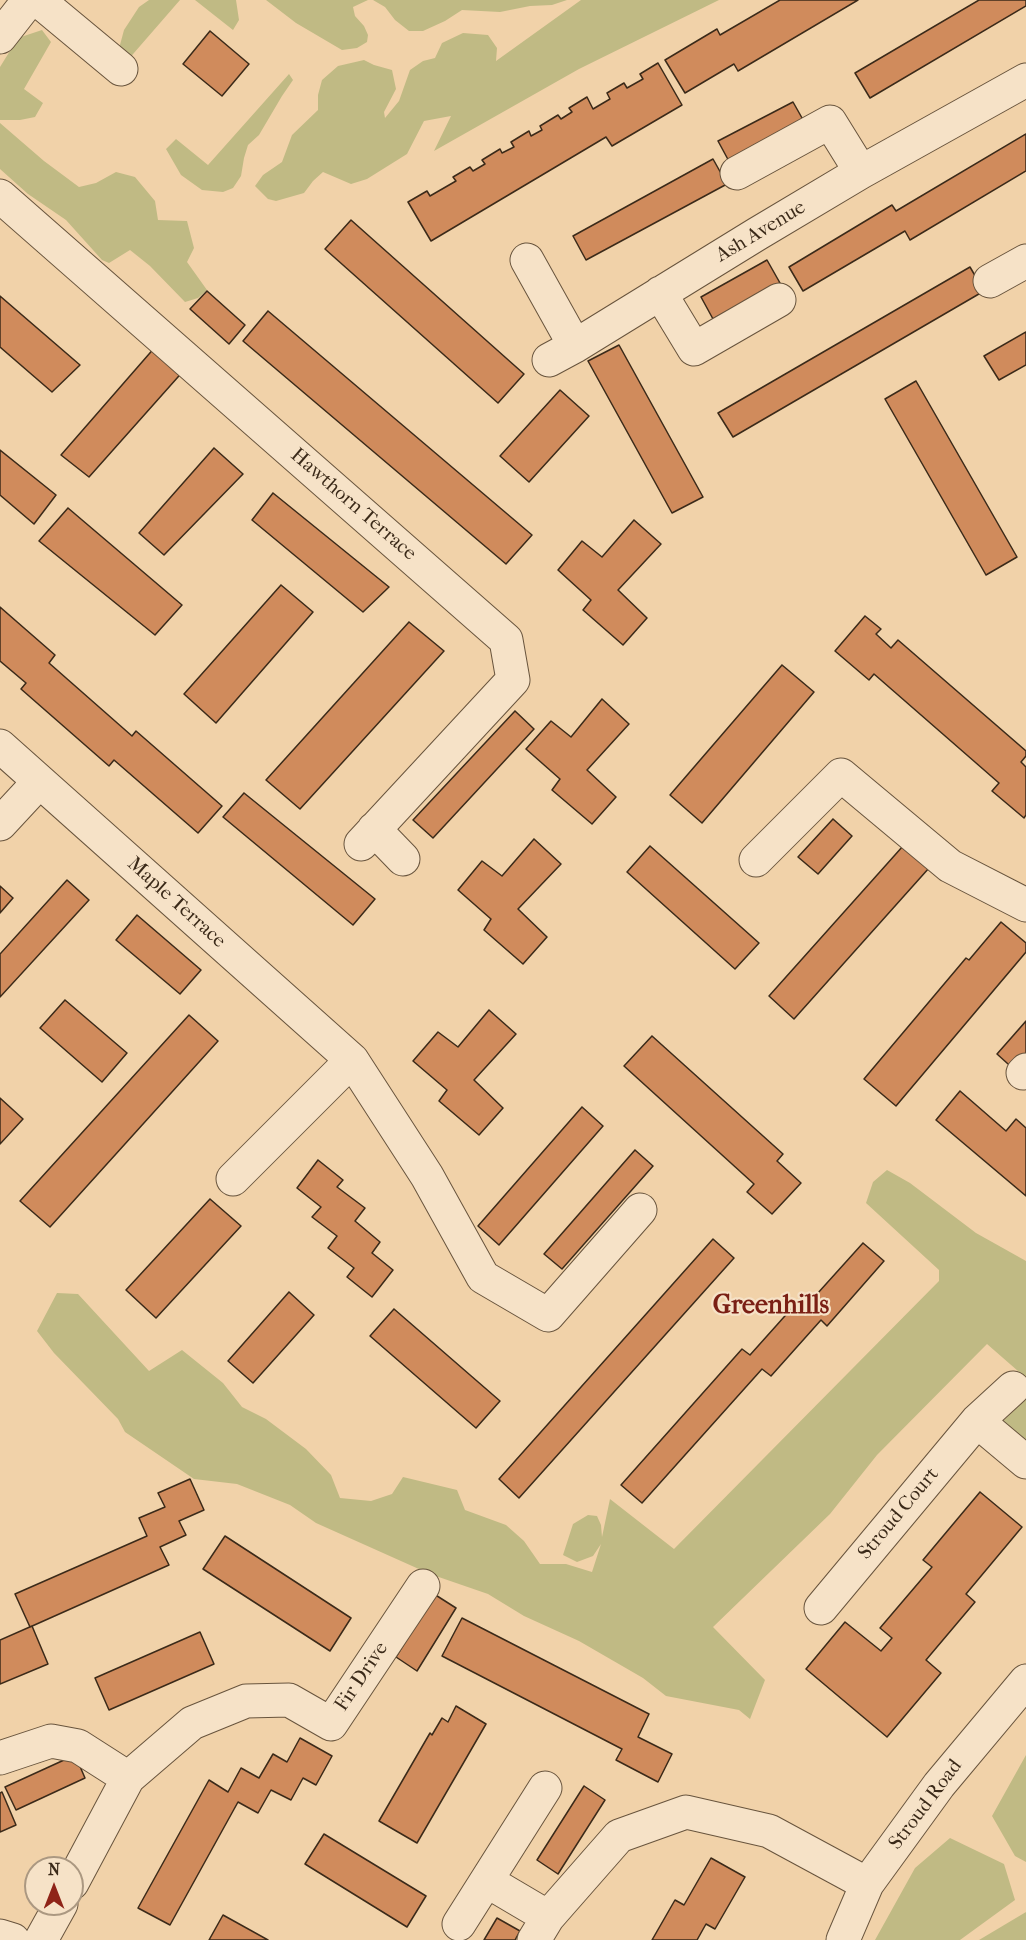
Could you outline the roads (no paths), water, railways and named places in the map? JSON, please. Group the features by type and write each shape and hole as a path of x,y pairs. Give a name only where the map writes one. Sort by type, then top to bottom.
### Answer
{"street":[{"path":"0,37 29,0"},
{"path":"38,0 121,69"},
{"name":"Ash Avenue","path":"527,260 562,353 861,172 1024,87"},
{"path":"737,173 830,122 861,172"},
{"name":"Hawthorn Terrace","path":"0,196 506,639 513,680 367,837 403,859"},
{"path":"990,280 1026,261"},
{"path":"660,293 694,349 778,300"},
{"name":"Maple Terrace","path":"0,746 352,1059 427,1176 483,1277 548,1315 639,1210"},
{"path":"756,860 841,775 950,866 1026,904"},
{"path":"0,824 39,782"},
{"path":"232,1179 352,1059"},
{"name":"Stroud Court","path":"821,1608 977,1421 1013,1388"},
{"path":"977,1421 1026,1462"},
{"name":"Fir Drive","path":"84,1861 128,1779 192,1722 246,1701 289,1700 331,1724 423,1586"},
{"name":"Stroud Road","path":"843,1940 867,1884 939,1785 1026,1681"},
{"path":"0,1758 51,1741 78,1746 128,1779"},
{"path":"459,1924 544,1788"},
{"path":"487,1881 541,1929 619,1836 686,1812 769,1831 867,1884"},
{"path":"41,1940 54,1916"},
{"path":"0,1936 13,1940"}],"district":[{"name":"Greenhills","path":"771,1307"}]}
